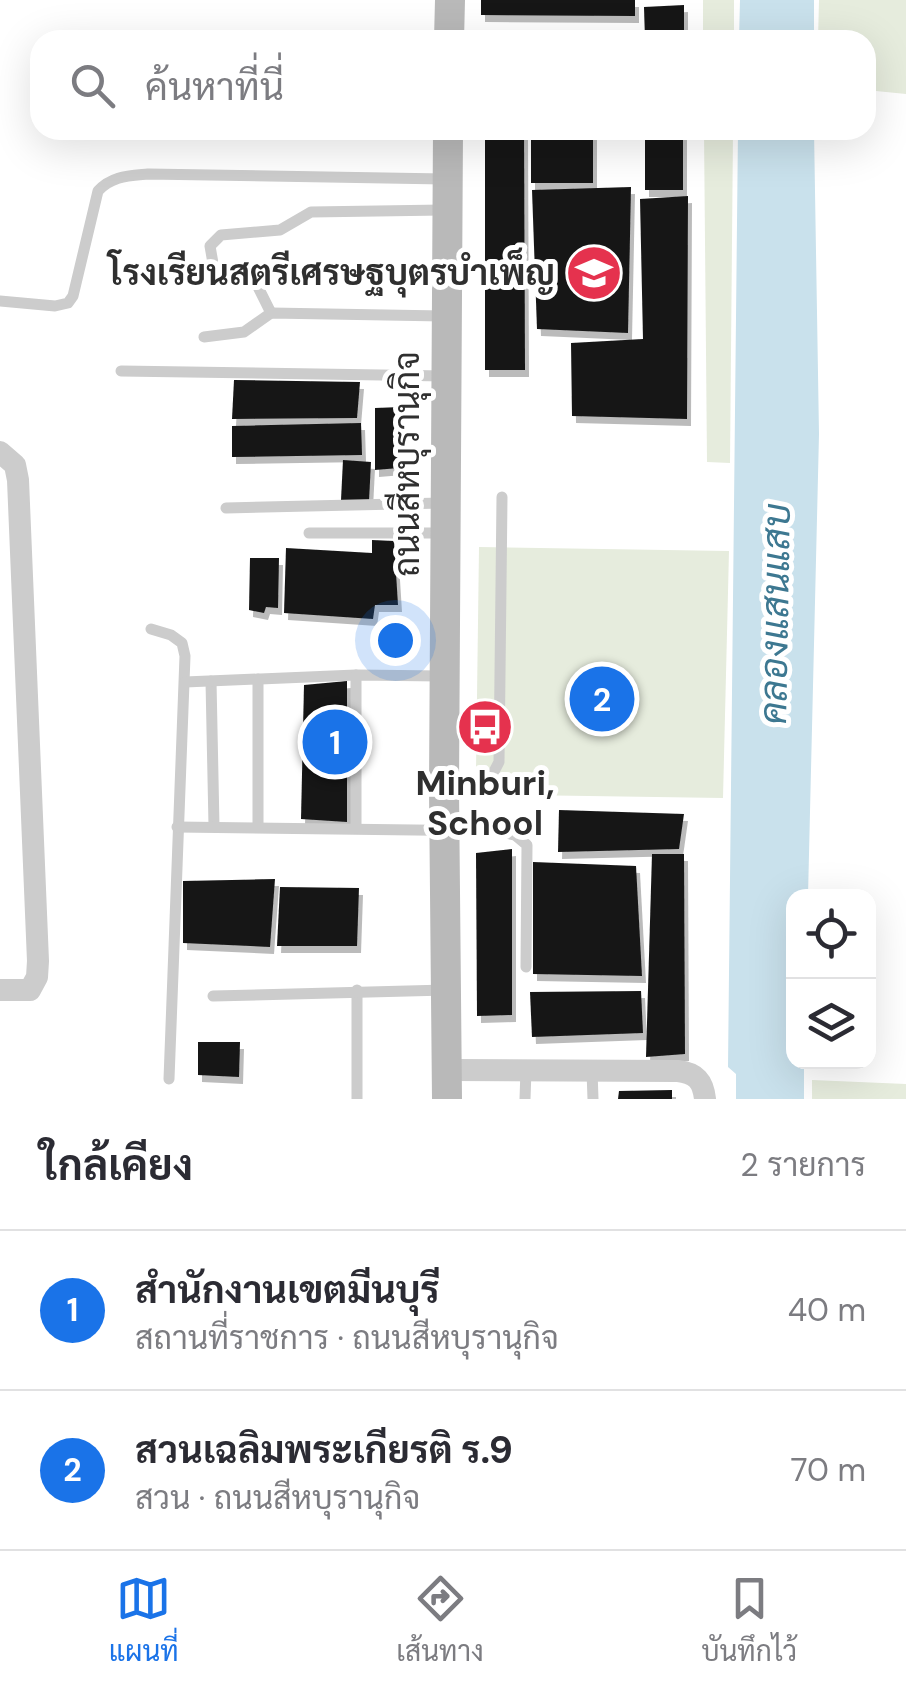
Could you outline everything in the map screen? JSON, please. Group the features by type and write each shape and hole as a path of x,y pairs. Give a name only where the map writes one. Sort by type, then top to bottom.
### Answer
{"main road":[{"path":"450,0 450,30"},
{"name":"ถนนสีหบุรานุกิจ","path":"447,1085 444,790 448,140"}],"street":[{"path":"0,452 15,464 18,480 38,961 37,977 30,990 0,990"},
{"path":"447,1085 526,1070 690,1073 704,1088 706,1099"}],"lane":[{"path":"0,301 54,306 68,303 98,192 107,182 121,177 148,174 446,179"},
{"path":"271,313 258,286 214,269 210,246 220,235 280,230 311,212 446,210"},
{"path":"204,336 244,332 271,313 445,316"},
{"path":"121,370 445,376"},
{"path":"444,790 487,786 500,762 502,497"},
{"path":"226,508 445,518"},
{"path":"310,533 445,518"},
{"path":"151,629 172,635 182,643 185,682 169,1078"},
{"path":"185,682 356,675 445,676"},
{"path":"356,675 356,828"},
{"path":"258,679 258,826"},
{"path":"210,681 214,826"},
{"path":"178,826 445,830 506,833 524,840 526,968"},
{"path":"357,990 357,1099"},
{"path":"213,996 446,990"},
{"path":"525,1099 526,1070"},
{"path":"592,1071 592,1099"}],"green space":[{"path":"703,0 734,0 734,30 703,30"},
{"path":"819,0 906,0 906,94 876,91 876,30 818,30"},
{"path":"704,140 733,140 730,463 707,462"},
{"path":"479,547 729,551 723,798 521,795 476,771"},
{"path":"812,1080 906,1084 906,1099 812,1099"}],"water":[{"path":"740,0 814,0 814,30 739,30"},
{"name":"คลองแสนแสบ","path":"738,140 814,140 819,434 808,889 786,889 786,1069 804,1069 804,1099 736,1099 736,1074 728,1067"}],"building":[{"path":"481,0 635,0 635,16 481,15"},
{"path":"684,5 684,30 645,30 644,7"},
{"path":"485,140 524,140 525,370 485,370"},
{"path":"531,140 593,140 593,183 531,183"},
{"path":"645,140 683,140 683,190 645,190"},
{"path":"631,187 628,333 537,329 532,190"},
{"path":"688,196 687,419 572,416 571,343 643,339 640,199"},
{"path":"234,380 360,382 357,418 232,419"},
{"path":"401,407 399,468 375,470 375,408"},
{"path":"361,423 362,455 232,457 232,426"},
{"path":"343,460 371,462 369,501 341,500"},
{"path":"372,540 394,541 398,605 375,605 373,619 284,613 286,548 372,553"},
{"path":"250,558 279,558 278,608 266,607 264,613 249,610"},
{"path":"347,681 347,822 301,819 304,685"},
{"path":"559,810 684,814 679,849 558,852"},
{"path":"512,849 512,1015 477,1016 476,853"},
{"path":"652,854 684,854 685,1054 646,1057"},
{"path":"533,862 636,866 642,976 533,974"},
{"path":"275,879 270,947 183,943 183,881"},
{"path":"280,887 359,888 357,946 277,946"},
{"path":"641,991 643,1033 532,1037 530,992"},
{"path":"198,1042 240,1042 239,1077 198,1075"},
{"path":"672,1090 672,1099 618,1099 619,1091"}],"place":[{"name":"โรงเรียนสตรีเศรษฐบุตรบำเพ็ญ","path":"594,273"},
{"name":"สวนเฉลิมพระเกียรติ ร.9","path":"602,699"},
{"name":"Minburi, School","path":"485,727"},
{"name":"สำนักงานเขตมีนบุรี","path":"335,742"}]}
